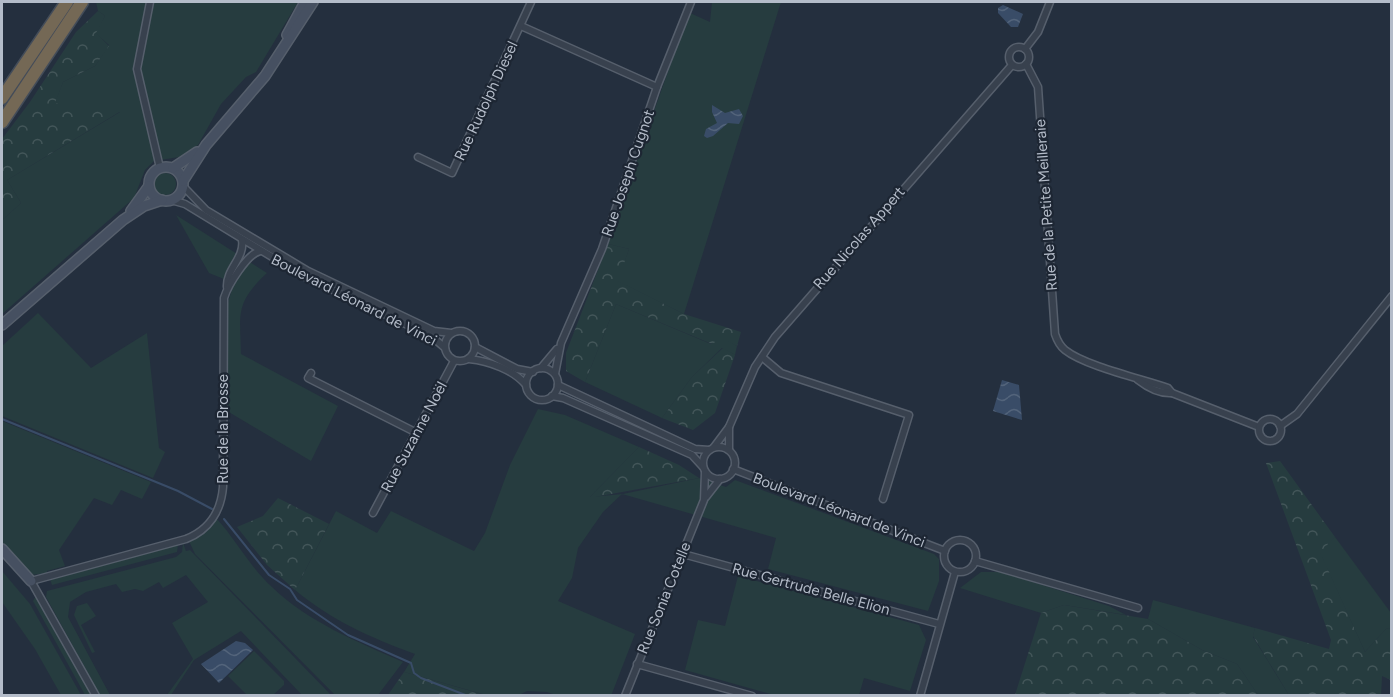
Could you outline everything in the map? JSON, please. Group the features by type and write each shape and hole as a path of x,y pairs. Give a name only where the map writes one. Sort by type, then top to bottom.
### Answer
{"highway":[{"path":"30,57 33,44 58,2"},
{"path":"2,98 67,2"},
{"path":"2,122 82,2"}],"main road":[{"path":"265,76 309,2"},
{"path":"2,325 123,220 144,206 179,195 206,145 265,76 309,2"},
{"path":"123,220 149,186 151,175 160,168 173,168 206,145"},
{"path":"173,168 183,184"},
{"path":"149,186 153,195 166,200"},
{"path":"2,549 31,581"}],"street":[{"path":"150,2 137,69 160,168"},
{"name":"Rue Rudolph Diesel","path":"418,157 452,173 531,2"},
{"name":"Rue Joseph Cugnot","path":"555,374 561,343 602,249 657,87 691,2"},
{"path":"1025,49 1038,32 1050,2"},
{"name":"Rue Rudolph Diesel","path":"521,26 657,87"},
{"path":"1018,47 1025,49 1029,56 1026,64 1021,67 1012,64 1009,59 1012,50 1018,47"},
{"name":"Rue Nicolas Appert","path":"729,427 762,357 775,337 1012,64"},
{"name":"Rue de la Petite Meilleraie","path":"1026,64 1038,87 1055,334 1062,348 1138,380 1145,386 1166,394 1172,393 1259,427"},
{"name":"Boulevard Léonard de Vinci","path":"183,184 206,210 308,272 434,331 451,333"},
{"name":"Boulevard Léonard de Vinci","path":"166,200 185,204 305,277 431,336 444,347"},
{"name":"Rue de la Brosse","path":"31,581 186,539 206,528 216,516 224,487 223,310 229,274 243,249 242,240"},
{"name":"Rue de la Brosse","path":"227,287 248,257 260,251"},
{"path":"1280,426 1269,419 1259,427 1261,437 1270,441 1279,436 1280,426 1297,414 1392,296"},
{"path":"558,385 552,396 547,399 535,398 514,374 482,360 469,358 454,361 447,355 444,347 451,333 467,332 475,347 517,369 533,372 541,369 555,374 558,385 566,391 695,449 729,450"},
{"name":"Rue Joseph Cugnot","path":"541,369 561,343"},
{"path":"469,358 475,347"},
{"path":"762,357 781,373 909,415 883,500"},
{"name":"Rue Suzanne Noël","path":"373,513 454,361"},
{"path":"526,385 533,372"},
{"path":"311,373 308,378 417,433"},
{"path":"552,396 563,398 692,455 704,469 720,478"},
{"path":"704,500 704,458 729,427"},
{"path":"704,500 720,478 725,477 733,469 734,459 729,450 729,427"},
{"name":"Boulevard Léonard de Vinci","path":"733,469 945,551"},
{"name":"Rue Sonia Cotelle","path":"625,696 704,500"},
{"name":"Boulevard Léonard de Vinci","path":"955,572 946,565 945,551 950,544 962,540 973,548 975,561"},
{"name":"Rue Gertrude Belle Elion","path":"683,554 939,624"},
{"path":"920,696 955,572 967,570 975,561 1138,608"},
{"path":"31,581 96,696"},
{"path":"637,664 752,696"}],"green space":[{"path":"96,2 298,2 256,72 246,77 221,104 198,145 179,157 154,161 145,170 134,198 2,314 2,220 21,203 7,180 120,112 54,104 63,82 95,66 109,45 95,33 105,16 98,11"},
{"path":"712,2 781,2 684,314 617,281 629,249 608,244 690,13 710,22"},
{"path":"98,11 105,16 96,33 109,46 95,66 63,82 55,103 121,111 7,180 21,203 2,220 2,139 30,102 76,32"},
{"path":"161,173 169,173 176,180 176,188 169,195 161,195 154,188 154,180"},
{"path":"176,215 267,273 244,301 240,318 241,354 338,406 311,461 227,411 226,309 234,283 209,273"},
{"path":"608,244 629,249 618,281 684,314 741,332 737,346 722,338 712,344 616,304 585,382 566,371 566,353"},
{"path":"616,304 711,344 722,337 737,346 735,355 722,348 692,377 662,418 585,382"},
{"path":"38,313 91,368 147,333 159,448 165,452 153,478 2,416 2,346"},
{"path":"723,348 735,355 715,413 693,430 662,418 692,377"},
{"path":"538,409 565,415 639,447 590,497 622,494 603,512 578,548 572,578 558,601 635,634 611,696 556,695 527,691 519,695 486,695 404,672 415,654 352,627 323,611 295,590 336,511 377,533 391,511 474,551 485,533 510,465"},
{"path":"2,421 151,482 142,499 121,490 112,505 94,498 59,550 65,566 47,571 47,573 31,575 2,544"},
{"path":"639,447 679,465 699,478 589,498"},
{"path":"1280,461 1335,537 1320,552 1365,652 1386,629 1391,628 1391,680 1382,676 1381,695 1289,695 1253,636 1255,628 1329,649 1331,640 1266,463"},
{"path":"699,478 726,487 735,480 934,554 939,559 939,581 928,611 768,569 776,538 622,494"},
{"path":"278,498 329,524 295,590 267,565 237,527 263,516"},
{"path":"217,519 257,571 301,611 334,630 403,662 378,695 335,695 195,554 189,541 206,531"},
{"path":"1335,537 1391,613 1391,628 1386,629 1365,652 1319,551"},
{"path":"183,543 186,551 190,550 331,695 302,695 241,631 194,660 171,695 167,695 193,659 172,623 208,602 186,575 163,588 159,582 143,591 135,589 122,592 116,584 86,592 70,602 68,617 110,695 100,695 46,597 47,591 176,557 182,552"},
{"path":"178,545 177,552 52,585 50,579"},
{"path":"2,571 30,604 81,695 61,695 35,649 2,602"},
{"path":"981,572 1001,572 1109,606 1126,615 1064,605 1041,613 960,588"},
{"path":"738,576 919,625 926,640 910,691 864,678 859,695 774,695 685,670 698,620 725,626"},
{"path":"36,596 91,695 85,695 33,601"},
{"path":"1153,600 1255,628 1253,637 1289,695 1258,695 1237,664 1202,650 1148,619"},
{"path":"87,603 96,616 81,625 95,652 92,653 74,615 77,606"},
{"path":"1064,605 1148,619 1202,650 1237,664 1258,695 1015,695 1041,613"},
{"path":"254,651 284,681 284,685 273,695 247,695 228,676"},
{"path":"404,672 485,695 388,695"}],"water":[{"path":"1003,5 1023,14 1018,27 1011,27 998,13 998,8"},
{"path":"712,105 725,113 739,109 743,116 739,124 728,123 713,136 707,138 704,136 706,129 717,123 712,112"},
{"path":"1002,380 1019,385 1022,420 993,411"},
{"path":"236,641 245,643 253,650 219,683 201,664"}],"waterway":[{"path":"2,419 178,491 212,509"},
{"path":"224,519 269,575 290,589 297,600 348,635 411,663 414,673 421,678 468,696"}]}
